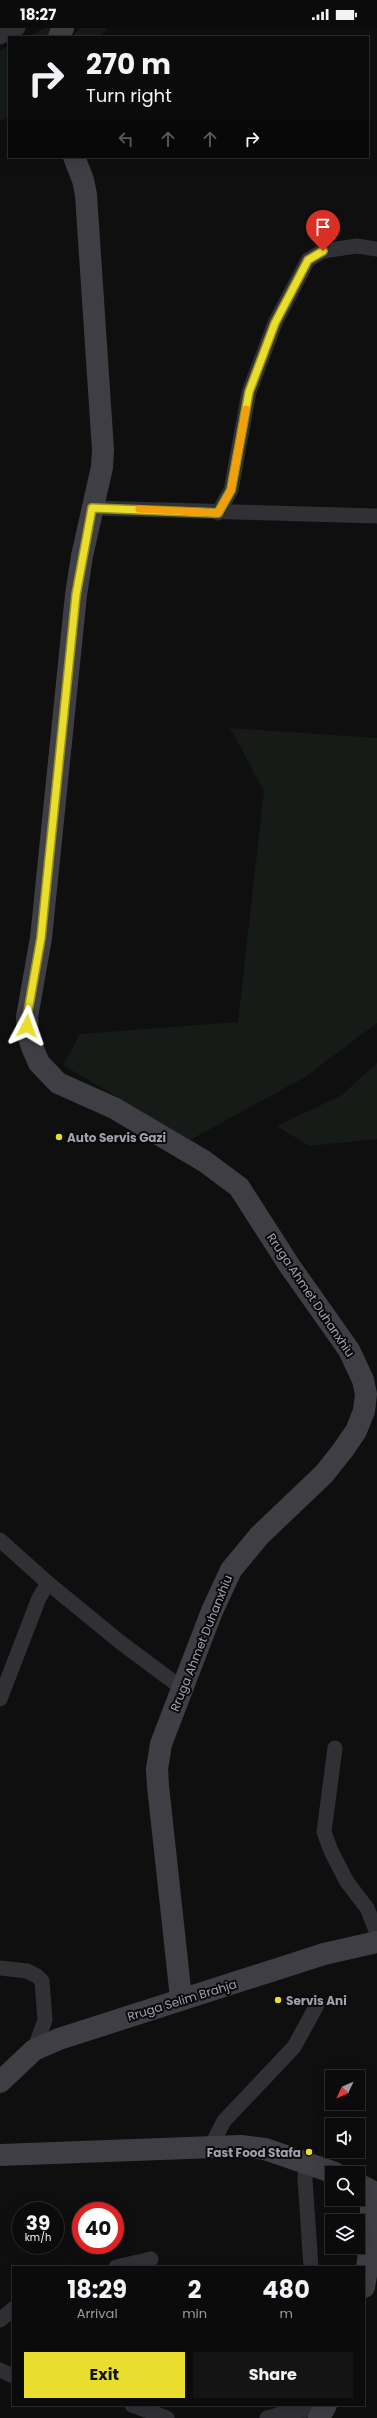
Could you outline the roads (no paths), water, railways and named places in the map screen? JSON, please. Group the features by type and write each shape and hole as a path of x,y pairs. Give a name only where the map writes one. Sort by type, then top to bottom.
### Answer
{"street":[{"path":"0,37 18,28"},
{"name":"Rruga Ahmet Duhanxhiu","path":"74,158 83,180 86,195 103,422 102,467 92,508 76,595 41,938 27,1017 28,1034 39,1063 58,1083 114,1108 222,1173 239,1187 252,1205 289,1265 349,1350 364,1380 366,1394 364,1411 356,1431 343,1450 324,1474 259,1536 231,1570 212,1611 161,1744 157,1769 181,1998"},
{"path":"218,513 231,490 249,392 275,323 308,260 323,251 357,246 377,249"},
{"path":"92,508 218,513 377,516"},
{"path":"0,1540 48,1583 120,1642 182,1689"},
{"path":"0,1699 34,1612 48,1583"},
{"path":"335,1748 324,1832 331,1851 347,1882 367,1908 377,1933"},
{"name":"Rruga Selim Brahja","path":"0,2082 34,2050 59,2039 181,1998 262,1975 324,1954 377,1942"},
{"path":"0,1968 27,1971 37,1976 42,1981 45,2020 34,2050"},
{"path":"211,2146 224,2121 294,2047 317,2005"},
{"path":"0,2155 211,2146 265,2149 325,2170"},
{"path":"306,2164 305,2179 311,2266"},
{"path":"365,2281 370,2250 372,2213 368,2186"},
{"path":"120,2266 151,2259"},
{"path":"0,2320 12,2310"},
{"path":"0,2370 12,2376"},
{"path":"135,2406 167,2418"},
{"path":"267,2418 291,2408 323,2411"}],"place":[{"name":"Auto Servis Gazi","path":"59,1137"},
{"name":"Servis Ani","path":"278,2000"},
{"name":"Fast Food Stafa","path":"309,2152"}]}
